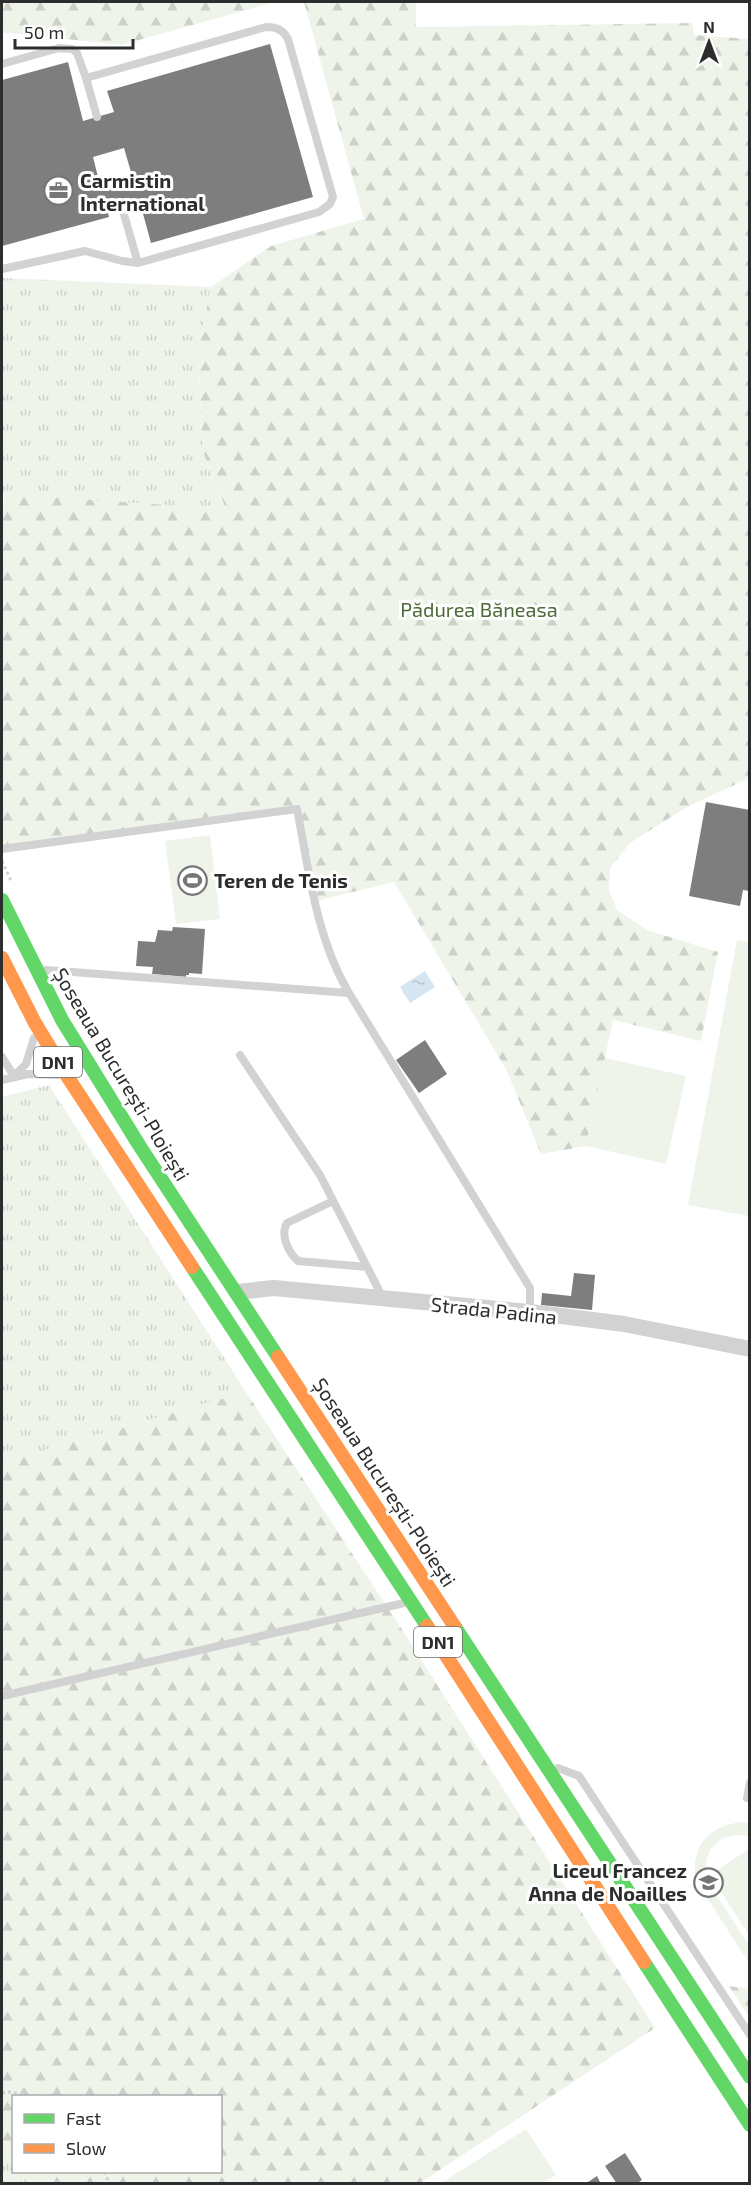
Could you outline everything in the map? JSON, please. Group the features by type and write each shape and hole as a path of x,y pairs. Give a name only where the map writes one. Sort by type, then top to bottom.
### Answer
{"highway":[{"name":"Șoseaua București-Ploiești","path":"2,900 62,1020 140,1145 750,2077"},
{"name":"DN1","path":"2,958 8,986 35,1023 69,1079 750,2125"}],"street":[{"name":"Strada Padina","path":"237,1292 274,1288 530,1312 624,1324 750,1349"}],"lane":[{"path":"2,269 86,251 138,263 319,212 330,204 333,197 288,39 279,29 266,27 86,78"},
{"path":"2,64 65,48 77,53 97,117"},
{"path":"121,204 138,263"},
{"path":"2,849 297,809 315,901 333,967 530,1288 530,1312"},
{"path":"35,969 349,993"},
{"path":"14,1076 22,1070 30,1056 35,1023"},
{"path":"240,1055 320,1175 383,1298"},
{"path":"2,1057 14,1076"},
{"path":"2,1080 14,1076 49,1074 69,1079"},
{"path":"333,1201 287,1223 284,1232 290,1254 298,1261 367,1267"},
{"path":"2,1696 411,1602"},
{"path":"546,1764 579,1776 750,2035"},
{"path":"747,1798 750,1783"}],"path":[{"path":"2,2093 25,2095"}],"green space":[{"path":"2,2 275,2 121,45 2,32"},
{"name":"Pădurea Băneasa","path":"304,2 416,2 416,27 692,23 694,35 749,39 749,778 685,808 630,843 610,868 609,890 617,910 647,930 718,952 701,1041 613,1020 586,1146 541,1154 506,1069 394,882 315,901 296,809 2,849 4,494 226,509 203,452 198,352 211,287 271,246 364,219"},
{"path":"2,278 211,287 198,352 203,452 226,510 2,494"},
{"name":"Teren de Tenis","path":"210,835 220,919 176,924 165,841"},
{"path":"737,940 750,942 749,1216 688,1205"},
{"path":"605,1058 686,1076 666,1164 586,1146"},
{"path":"49,1085 246,1392 2,1462 2,1097"},
{"path":"246,1392 401,1628 655,2028 420,2183 31,2184 24,2173 222,2173 222,2095 12,2095 12,2155 2,2138 2,1462"},
{"path":"749,1823 749,1836 728,1837 713,1846 707,1862 707,1873 709,1884 749,1945 749,1963 696,1881 695,1869 699,1848 711,1833 730,1824"},
{"path":"749,1849 749,1935 710,1875"},
{"path":"729,1986 749,1989 749,2017"},
{"path":"526,2129 556,2175 542,2183 443,2182"},
{"path":"2,2138 12,2155 12,2173 24,2173 31,2183 2,2183"}],"water":[{"path":"425,971 435,987 410,1003 400,987"}],"building":[{"path":"270,44 313,197 151,243 139,199 107,208 109,217 2,246 2,80 68,62 83,121 114,112 107,91","holes":["124,148 133,179 101,189 93,157"]},
{"path":"706,802 750,810 750,891 743,890 740,906 689,896"},
{"path":"173,927 205,929 202,974 189,973 186,977 152,974 153,967 136,966 138,941 155,942 158,930 172,931"},
{"path":"425,1040 447,1074 419,1093 396,1060"},
{"path":"574,1273 595,1275 592,1310 541,1305 542,1293 571,1296"},
{"path":"625,2153 642,2180 636,2184 617,2184 605,2166"},
{"path":"597,2176 601,2184 585,2184"}],"traffic: fast":[{"path":"2,900 62,1020 139,1145 278,1357"},
{"path":"192,1267 427,1626"},
{"path":"455,1627 750,2077"},
{"path":"644,1962 750,2125"}],"traffic: slow":[{"path":"2,958 35,1023 69,1079 192,1267"},
{"path":"278,1357 455,1627"},
{"path":"427,1626 644,1962"}],"place":[{"name":"Carmistin International","path":"59,191"},
{"name":"Teren de Tenis","path":"193,880"},
{"name":"Liceul Francez Anna de Noailles","path":"708,1882"}]}
